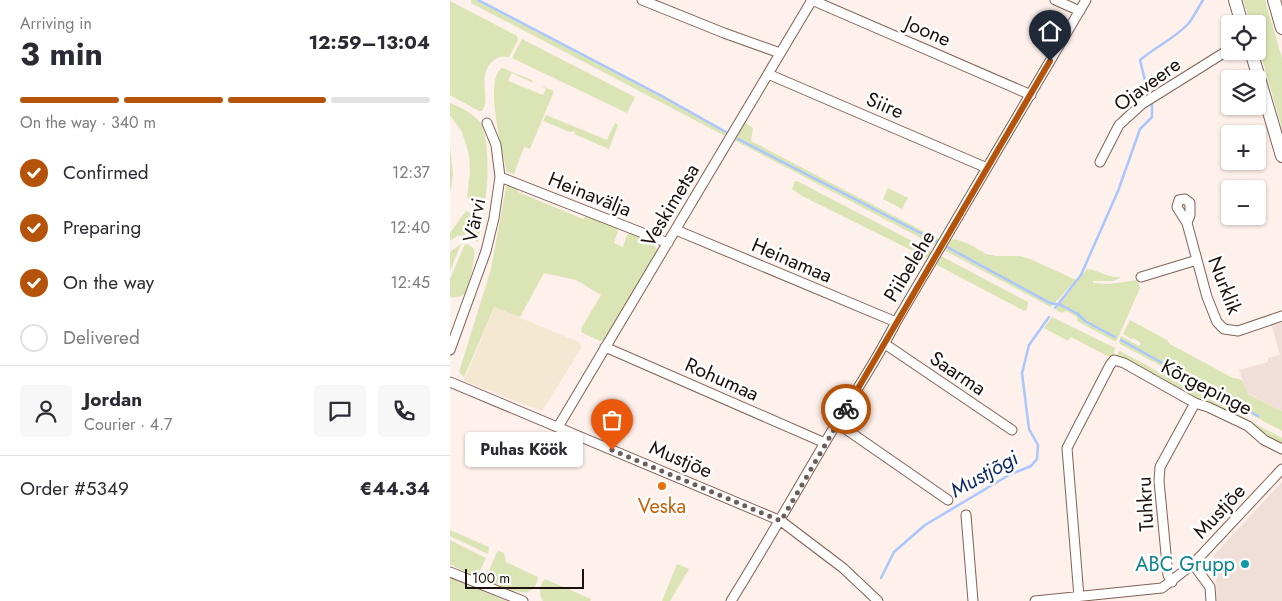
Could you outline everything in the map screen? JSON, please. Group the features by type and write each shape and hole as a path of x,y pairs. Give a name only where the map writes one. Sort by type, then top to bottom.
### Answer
{"main road":[{"path":"1235,0 1239,15"},
{"path":"1274,0 1282,28"},
{"path":"1254,60 1282,156"}],"street":[{"path":"642,0 780,53"},
{"name":"Veskimetsa","path":"558,427 812,0"},
{"name":"Joone","path":"812,0 1031,95"},
{"path":"1055,0 1080,11"},
{"name":"Piibelehe","path":"731,601 781,521 1086,0"},
{"name":"Ojaveere","path":"1100,162 1118,125 1136,109 1221,56"},
{"name":"Siire","path":"768,74 987,168"},
{"name":"Värvi","path":"450,350 486,251 494,218 500,177 496,145 487,123"},
{"name":"Heinavälja","path":"500,177 668,243"},
{"name":"Nurklik","path":"1186,223 1217,322 1224,329 1238,331 1282,316"},
{"name":"Heinamaa","path":"676,230 896,322"},
{"path":"1141,278 1197,260"},
{"name":"Saarma","path":"885,344 1012,430"},
{"name":"Rohumaa","path":"605,347 826,443"},
{"name":"Kõrgepinge","path":"1079,597 1066,448 1114,360 1124,362 1195,403 1248,426 1264,440 1282,449"},
{"name":"Mustjõe","path":"450,382 781,521 843,568 870,591 878,601"},
{"name":"Tuhkru","path":"1172,582 1168,575 1159,481 1160,467 1195,403"},
{"path":"837,423 948,500"},
{"name":"Mustjõe","path":"1035,601 1162,588 1193,564 1282,469"},
{"path":"966,515 974,601"},
{"path":"1193,564 1210,587 1211,601"},
{"path":"450,572 523,601"}],"shaded area":[{"path":"494,307 579,342 582,347 542,411 464,381"},
{"path":"1282,323 1282,411 1247,393 1239,370 1268,362 1268,358 1280,355 1272,326"},
{"path":"1282,482 1282,601 1217,601 1214,555"}],"green space":[{"path":"471,0 478,0 660,95 726,132 727,137 471,3"},
{"path":"1243,0 1265,0 1282,58 1282,129 1263,60 1266,60 1266,15 1248,15"},
{"path":"450,1 517,36 518,40 509,57 503,56 498,58 488,66 484,79 485,106 482,111 450,95"},
{"path":"522,39 635,97 627,113 512,58"},
{"path":"502,68 532,80 533,83 512,73 508,81 543,95 546,89 541,86 554,91 530,149 524,147 514,174 507,172 494,101 494,86 497,75"},
{"path":"450,103 473,115 483,127 488,162 484,204 467,197 470,172 469,154 462,132 450,115"},
{"path":"546,115 607,140 615,123 618,125 609,149 576,135 574,131 570,132 543,121"},
{"path":"743,121 753,128 751,141 942,241 938,247 732,139"},
{"path":"450,147 453,174 451,189 450,188"},
{"path":"795,181 935,253 929,259 802,196 792,189"},
{"path":"507,182 517,187 518,192 583,219 587,215 617,228 618,231 614,243 623,247 627,235 631,233 652,243 658,250 606,340 600,341 581,332 601,295 576,280 544,273 520,317 494,307 464,377 459,372 491,269"},
{"path":"888,188 908,198 902,209 883,199"},
{"path":"466,211 474,215 465,235 457,236 450,241 450,233"},
{"path":"476,216 482,221 478,242 468,236"},
{"path":"955,239 969,244 986,254 1019,256 1030,259 1076,280 1051,307 942,249 948,240"},
{"path":"461,244 450,271 450,252"},
{"path":"465,244 474,249 468,285 465,293 458,297 450,297 450,279"},
{"path":"939,255 1028,302 1027,309 1024,311 937,265 936,262"},
{"path":"1087,269 1113,277 1122,277 1113,281 1093,281 1093,283 1110,284 1138,280 1140,288 1117,340 1114,341 1077,321 1077,317 1066,311 1062,313 1056,310"},
{"path":"1052,317 1115,348 1113,357 1109,357 1071,337 1068,341 1044,328"},
{"path":"1130,320 1231,377 1242,380 1248,394 1282,411 1282,431 1120,344 1121,336 1139,346 1141,343 1123,334"},
{"path":"1120,351 1282,438 1282,447 1116,358"},
{"path":"450,530 489,547 488,554 450,536"},
{"path":"450,540 486,558 478,575 472,576 450,564"},
{"path":"499,551 504,553 506,562 538,577 533,589 519,592 488,581 487,575"},
{"path":"677,564 689,569 670,601 662,601"},
{"path":"450,577 457,581 507,601 450,601"},
{"path":"545,579 591,599 590,601 543,601 540,590 541,584"}],"waterway":[{"path":"478,0 660,95 726,132"},
{"name":"Mustjõgi","path":"1149,97 1140,60 1183,29 1203,0"},
{"name":"Mustjõgi","path":"1055,308 1081,275 1118,191 1140,129 1152,117 1152,103"},
{"path":"738,139 938,242"},
{"path":"947,247 1050,303 1061,305 1078,314 1085,321 1115,337"},
{"name":"Mustjõgi","path":"881,578 894,552 925,525 1009,475 1031,466 1037,459 1038,445 1029,429 1022,373 1029,345 1049,317"},
{"path":"1121,340 1258,416"}],"way so far":[{"path":"612,450 781,521 846,409"}],"place":[{"name":"Puhas Köök","path":"612,450"},
{"name":"Veska","path":"662,486"},
{"name":"ABC Grupp","path":"1245,564"}],"route":[{"path":"846,409 1050,61"}]}
